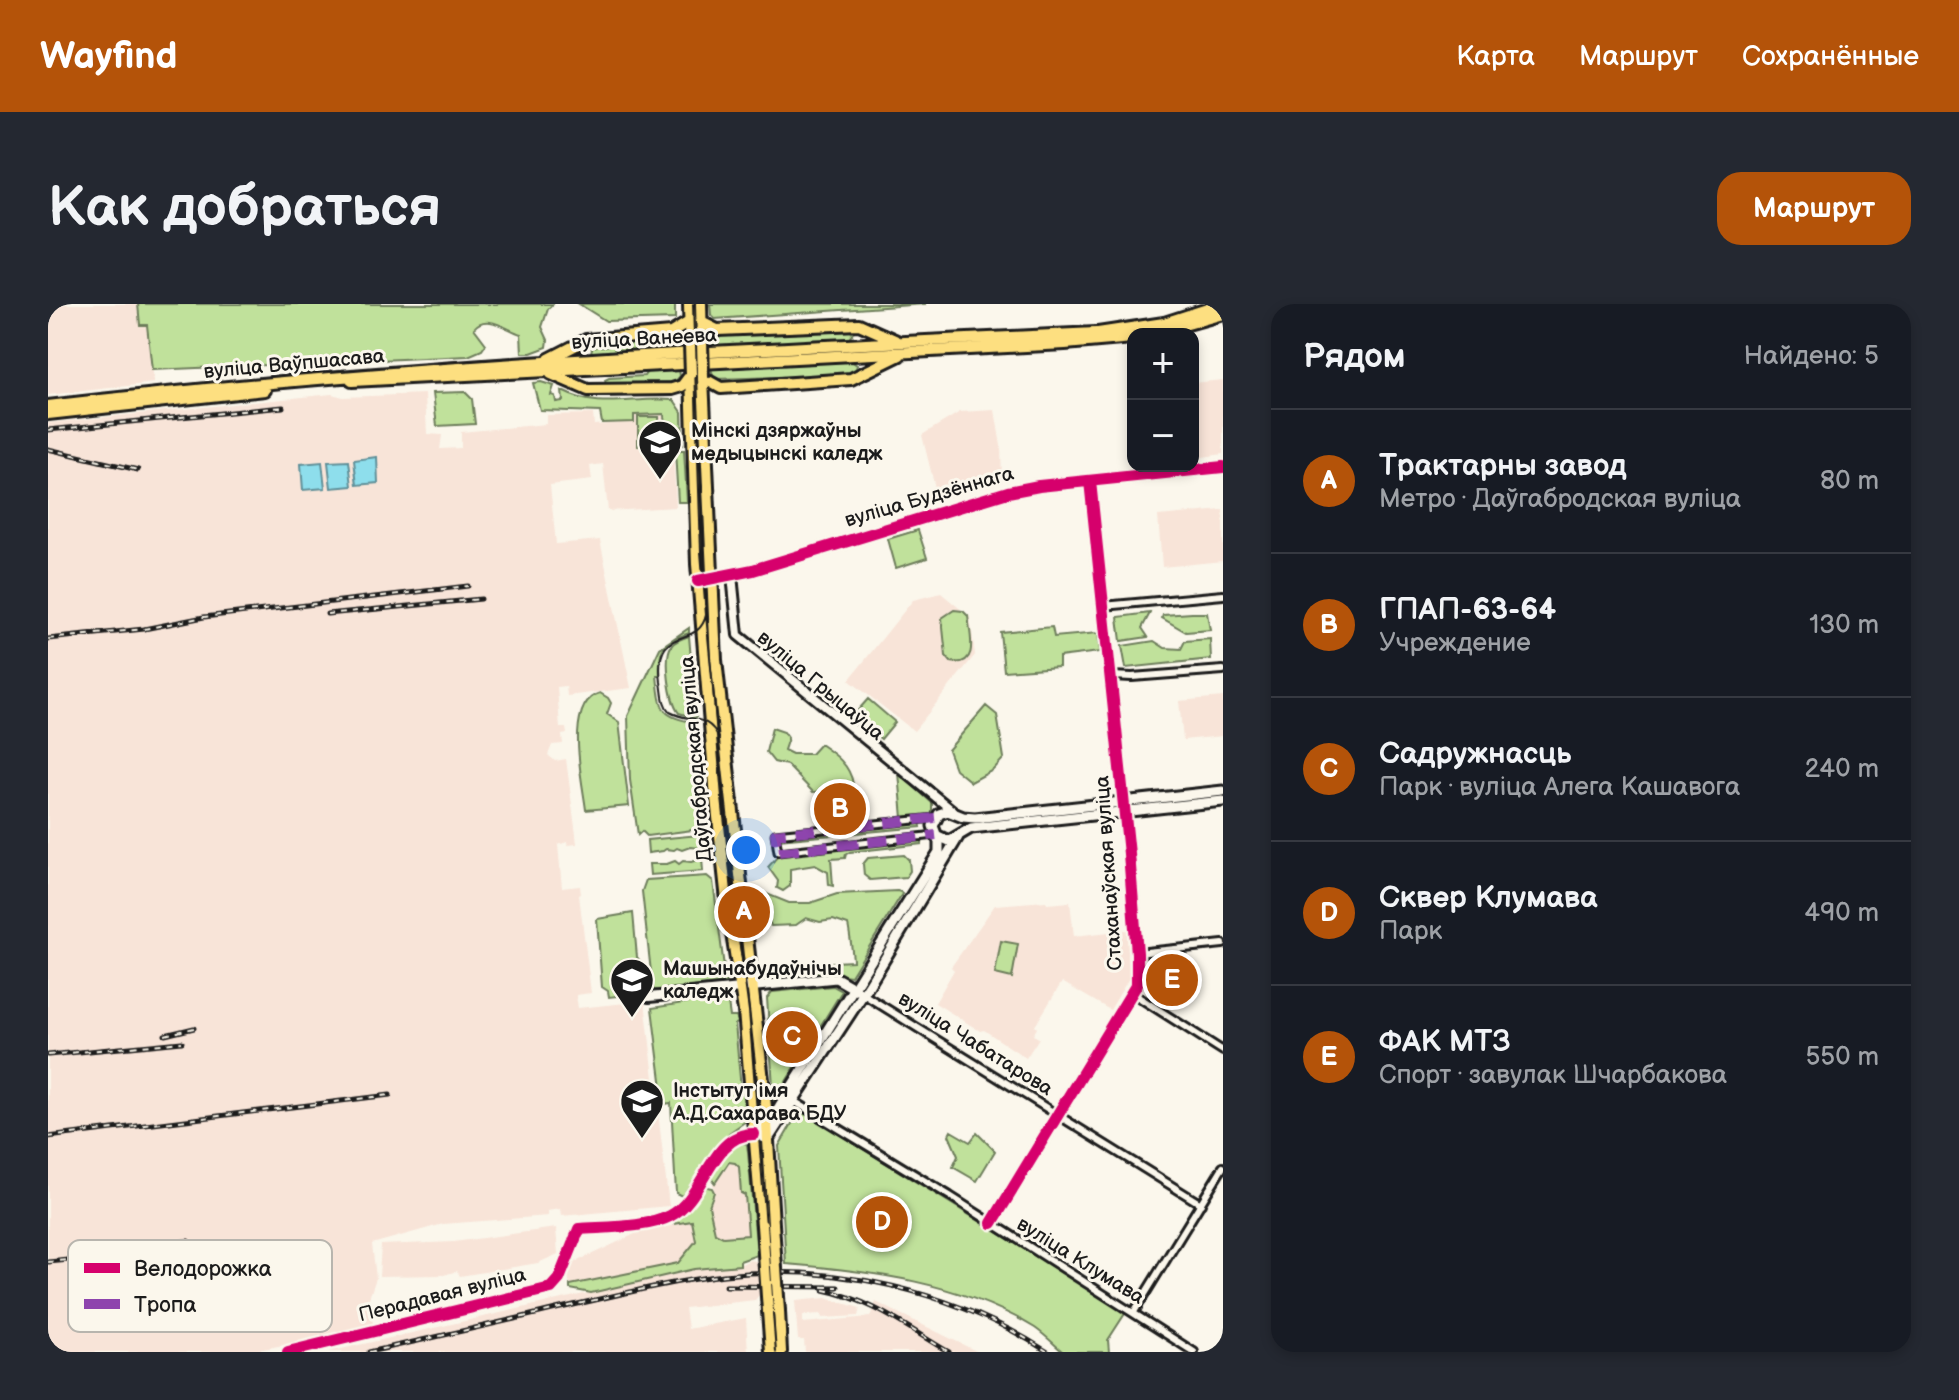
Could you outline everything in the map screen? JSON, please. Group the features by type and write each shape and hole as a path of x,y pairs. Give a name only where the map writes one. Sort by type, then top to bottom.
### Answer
{"main road":[{"name":"Даўгабродская вуліца","path":"689,304 698,581 723,872 746,987 767,1124 773,1311 771,1352"},
{"name":"Даўгабродская вуліца","path":"701,304 716,660 746,987 754,1134 768,1225"},
{"name":"вуліца Ванеева","path":"544,367 592,370 903,343 1131,330 1223,304"},
{"path":"1173,328 1223,314"},
{"path":"671,333 689,322"},
{"path":"701,322 717,330"},
{"path":"848,324 855,328 858,335 849,350 860,365 854,378"},
{"path":"702,342 717,330 859,324 903,343"},
{"path":"544,367 594,338 671,333 683,336 690,343"},
{"path":"594,338 587,351 597,358"},
{"name":"вуліца Ванеева","path":"520,372 597,358 849,350 910,353 1127,338"},
{"path":"703,378 721,388 854,378 910,353"},
{"path":"544,367 588,390 672,389 682,386 691,374"},
{"name":"вуліца Ваўпшасава","path":"48,406 338,376 544,367"},
{"path":"588,390 582,380 592,370"},
{"name":"вуліца Ваўпшасава","path":"48,414 339,382 520,372"},
{"path":"704,404 721,388"},
{"path":"672,389 692,404"},
{"path":"936,835 949,841 971,828 1223,791"},
{"path":"1124,806 1223,801"},
{"path":"859,991 939,852 933,826 935,818 943,811 975,818 1037,816"},
{"path":"754,1134 768,1139 824,1044 959,836 963,824 956,813"},
{"path":"746,987 836,978 859,991"},
{"path":"754,1134 790,1098"},
{"name":"Даўгабродская вуліца","path":"773,1311 781,1352"}],"street":[{"name":"вуліца Будзённага","path":"698,581 732,575 1008,492 1223,467"},
{"name":"Стаханаўская вуліца","path":"992,1223 1137,984 1137,953 1112,676 1090,481"},
{"name":"вуліца Грыцаўца","path":"732,575 738,635 932,797 956,813"},
{"path":"1103,606 1223,595"},
{"path":"1112,676 1223,670"},
{"path":"932,797 936,805 935,818 775,834 778,852 936,835"},
{"path":"1137,953 1223,944"},
{"path":"649,997 746,987"},
{"name":"вуліца Чабатарова","path":"859,991 1201,1204"},
{"path":"1132,993 1223,1051"},
{"name":"вуліца Клумава","path":"790,1098 1194,1352"},
{"name":"Перадавая вуліца","path":"288,1352 551,1288 559,1279 579,1229 636,1224 668,1217 704,1180 733,1138 740,1133 754,1134"},
{"path":"1134,1312 1223,1167"}],"shaded area":[{"path":"48,304 138,304 140,325 147,324 154,383 48,395"},
{"path":"1223,380 1223,454 1199,458 1199,382"},
{"path":"332,394 343,397 425,394 427,434 442,435 440,449 461,448 461,432 546,424 546,415 593,414 594,425 634,422 634,415 664,414 666,446 673,446 676,507 608,511 603,464 590,466 592,480 550,485 556,544 600,540 631,688 567,696 566,686 557,687 560,728 566,728 567,734 562,735 563,744 552,745 548,755 555,761 566,759 576,835 577,844 568,845 567,842 558,845 562,888 580,886 581,894 591,993 576,995 578,1008 645,1001 669,1206 561,1216 560,1209 547,1211 548,1216 443,1224 372,1244 376,1278 368,1301 374,1327 248,1352 48,1352 48,423"},
{"path":"995,410 1001,446 1002,482 938,500 922,435 960,412"},
{"path":"1223,510 1223,561 1162,567 1158,516"},
{"path":"941,593 970,617 975,655 914,731 849,680 913,600"},
{"path":"1223,697 1223,736 1183,740 1179,701"},
{"path":"1046,901 1047,904 1070,902 1074,936 1127,930 1129,978 1110,1010 1062,982 1035,1026 1033,1035 1039,1038 1026,1058 935,1003 954,970 951,967 995,905"},
{"path":"729,1162 739,1168 749,1235 723,1237 715,1233 711,1223 709,1206 714,1192 713,1183"},
{"path":"692,1221 696,1241 678,1263 570,1285 569,1265 635,1234"},
{"path":"556,1228 558,1254 538,1263 460,1276 457,1271 444,1275 379,1276 381,1245 454,1242"},
{"path":"750,1260 760,1262 762,1292 755,1300 685,1308 688,1329 746,1318 748,1352 328,1352 694,1269 739,1265"},
{"path":"826,1298 860,1308 858,1316 822,1318 821,1314 803,1315 803,1323 870,1317 876,1302 978,1352 805,1352 804,1340 798,1340 795,1301"}],"green space":[{"path":"138,304 553,304 542,327 548,340 547,347 531,353 522,353 521,334 484,322 474,328 486,344 482,350 468,356 152,370 147,325 140,325"},
{"path":"579,304 675,304 675,319 606,321"},
{"path":"710,304 926,304 715,319 711,315"},
{"path":"846,328 853,333 847,341 712,349 712,341 722,336"},
{"path":"667,338 668,341 676,341 678,351 595,355 591,352 594,342"},
{"path":"849,360 857,365 853,372 845,375 714,379 711,368"},
{"path":"679,370 680,376 675,382 606,384 605,380 644,376 647,372"},
{"path":"533,383 554,386 551,395 555,396 556,402 563,401 562,391 604,402 674,400 682,412 683,445 666,446 664,414 634,415 634,422 602,423 600,412 540,410"},
{"path":"465,392 472,399 475,424 437,426 433,393"},
{"path":"638,417 659,417 660,446 638,446"},
{"path":"675,450 684,450 687,502 678,502"},
{"path":"918,530 927,558 896,568 888,539"},
{"path":"954,610 963,611 968,616 970,632 970,655 960,662 951,662 946,656 942,618"},
{"path":"1150,613 1142,628 1148,637 1121,641 1118,617"},
{"path":"1207,613 1210,630 1186,632 1162,618 1163,615"},
{"path":"1052,627 1054,637 1098,633 1100,652 1059,657 1059,667 1004,671 1000,632"},
{"path":"689,628 689,633 664,647 660,658 660,676 657,676 664,710 675,718 696,723 707,823 700,829 647,836 642,831 638,835 630,780 628,716 660,648"},
{"path":"689,636 696,718 679,713 669,679 669,651 676,642"},
{"path":"1210,639 1211,659 1126,668 1122,646 1154,641 1165,648 1181,649 1185,641"},
{"path":"600,693 611,703 607,714 619,722 629,806 586,810 579,764 579,727 589,700"},
{"path":"868,699 895,722 881,739 853,716"},
{"path":"986,706 997,715 1004,758 993,770 971,782 955,769 948,750"},
{"path":"772,728 784,732 788,738 784,750 792,754 811,754 820,744 826,748 845,766 853,784 848,790 813,792 787,765 774,762 766,752"},
{"path":"899,773 932,803 932,816 903,818"},
{"path":"920,821 921,827 779,840 779,836"},
{"path":"699,835 701,848 648,853 647,840"},
{"path":"923,839 922,844 850,852 845,858 831,859 833,886 829,885 828,872 815,865 790,869 790,886 783,891 777,888 778,881 768,867 778,856"},
{"path":"904,855 909,860 910,871 906,877 870,880 864,875 863,864 868,858"},
{"path":"702,859 703,871 650,875 649,864 675,861 679,864"},
{"path":"707,876 713,881 726,983 653,990 642,891 646,880"},
{"path":"897,891 902,894 851,976 818,972 776,978 774,971 795,964 853,961 848,925 833,920 820,922 806,918 796,925 771,926 769,920 760,920 754,912 757,894 762,892 789,903 810,903 837,894"},
{"path":"633,913 637,957 643,974 642,993 609,997 608,991 602,987 597,919"},
{"path":"1001,941 1018,944 1012,978 995,974"},
{"path":"833,986 842,991 774,1101 767,998 772,992"},
{"path":"727,996 730,1017 736,1017 739,1023 735,1024 741,1089 746,1089 746,1121 729,1133 682,1196 676,1193 671,1103 664,1104 652,1008"},
{"path":"800,1110 1126,1312 1108,1340 1109,1352 1063,1352 1035,1328 1006,1312 946,1289 850,1270 786,1264 779,1146"},
{"path":"951,1131 970,1142 977,1133 995,1151 977,1181 953,1167 958,1156 949,1135"},
{"path":"739,1139 739,1142 747,1144 757,1255 740,1261 740,1265 694,1269 591,1293 570,1289 570,1285 678,1263 696,1241 692,1221 674,1224 673,1218 703,1186 712,1188 714,1192 709,1206 715,1233 723,1237 748,1235 739,1167 729,1162 715,1183 709,1176 729,1147"}],"water":[{"path":"377,457 378,483 357,485 354,460"},
{"path":"349,461 352,486 331,488 328,462"},
{"path":"322,462 325,488 303,490 301,464"}],"tram line":[{"path":"693,304 701,552 731,878 749,1011 776,1352"},
{"path":"706,615 701,626 670,643 664,651 660,663 661,682 664,702 670,712 709,725 719,738"}],"railway":[{"path":"48,430 283,407"},
{"path":"48,449 138,470"},
{"path":"48,639 468,586"},
{"path":"327,614 481,599"},
{"path":"165,1035 194,1028"},
{"path":"48,1055 182,1042"},
{"path":"48,1137 390,1095"},
{"path":"48,1262 68,1260"},
{"path":"369,1352 659,1286 724,1275 766,1272 808,1273 892,1286 973,1313 1048,1352"},
{"path":"726,1286 838,1287"},
{"path":"824,1290 857,1300 949,1352"}],"marked path":[{"path":"935,818 775,834 778,852 936,835"}],"cycle path":[{"path":"698,581 753,570 1008,492 1223,467"},
{"path":"992,1223 1137,984 1129,854 1090,481"},
{"path":"288,1352 551,1288 559,1279 579,1229 638,1225 670,1216 692,1195 728,1144 739,1136 754,1134"}],"place":[{"name":"Мінскі дзяржаўны медыцынскі каледж","path":"660,481"},
{"name":"ГПАП-63-64","path":"840,809"},
{"name":"Трактарны завод","path":"744,912"},
{"name":"ФАК МТЗ","path":"1172,980"},
{"name":"Машынабудаўнічы каледж","path":"632,1019"},
{"name":"Садружнасць","path":"792,1037"},
{"name":"Інстытут імя А.Д.Сахарава БДУ","path":"642,1140"},
{"name":"Сквер Клумава","path":"882,1222"}]}
